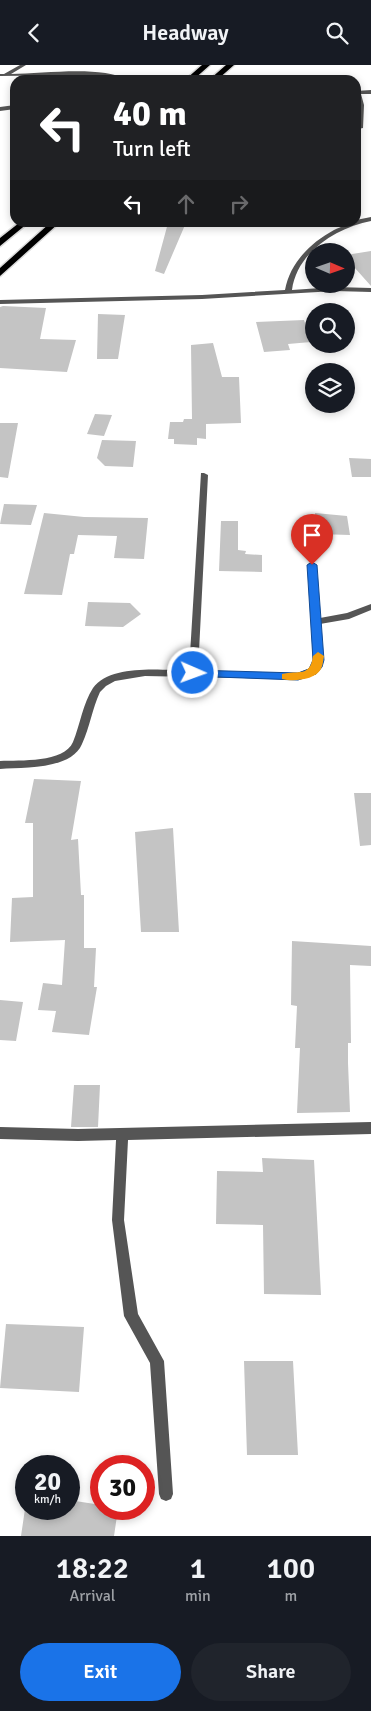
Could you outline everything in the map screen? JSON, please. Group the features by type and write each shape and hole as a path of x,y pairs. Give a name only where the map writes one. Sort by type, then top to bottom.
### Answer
{"highway":[{"path":"195,75 206,65"},
{"path":"219,75 230,65"},
{"path":"0,243 19,227"},
{"path":"0,273 51,227"}],"street":[{"path":"2,75 24,65"},
{"path":"2,75 85,72 108,75"},
{"path":"288,292 290,278 304,255 330,236 347,227"},
{"path":"0,303 371,290"},
{"path":"193,673 204,475"},
{"path":"0,765 47,761 68,755 78,745 94,693 100,685 109,679 145,673 306,675 317,667 318,660 312,565"},
{"path":"316,622 349,616 371,607"},
{"path":"0,1133 122,1134 371,1128"},
{"path":"122,1134 118,1220 132,1316 157,1361 166,1494"}],"building":[{"path":"167,227 184,227 164,274 155,271"},
{"path":"371,251 371,286 355,268 355,254"},
{"path":"0,307 46,308 40,339 76,340 67,372 0,368"},
{"path":"98,314 125,315 118,359 97,359"},
{"path":"304,320 305,343 288,344 290,350 264,352 256,322"},
{"path":"213,343 222,377 239,377 241,423 206,424 206,439 197,438 197,445 174,444 174,439 168,439 170,422 183,422 184,419 192,419 191,345"},
{"path":"95,414 112,415 104,436 87,434"},
{"path":"0,423 18,423 8,478 0,477"},
{"path":"102,440 136,441 133,467 105,466 97,458"},
{"path":"349,458 371,459 371,477 352,477"},
{"path":"4,504 37,505 31,525 0,524"},
{"path":"44,513 84,517 148,518 144,559 114,558 117,536 78,535 74,554 70,554 62,595 24,594"},
{"path":"315,513 347,516 350,535 317,534"},
{"path":"221,521 238,521 238,550 246,551 245,554 262,555 262,572 219,571"},
{"path":"88,602 130,603 141,614 123,627 85,626"},
{"path":"34,779 81,781 71,840 78,839 81,895 84,895 84,948 96,948 94,987 97,987 89,1035 52,1032 56,1011 38,1010 43,983 62,985 65,940 10,942 12,898 33,897 33,823 25,823"},
{"path":"354,793 371,793 371,845 360,846"},
{"path":"173,828 179,932 141,932 135,832"},
{"path":"292,941 371,946 371,966 350,965 351,1043 348,1043 348,1063 350,1112 297,1113 300,1048 295,1048 297,1006 291,1005"},
{"path":"0,1000 23,1002 16,1041 0,1040"},
{"path":"74,1085 100,1085 98,1127 71,1127"},
{"path":"262,1158 314,1160 321,1295 264,1294 263,1225 216,1224 217,1171 263,1172"},
{"path":"6,1324 84,1327 79,1392 0,1388"},
{"path":"244,1361 293,1361 298,1455 247,1455"},
{"path":"80,1502 90,1503 90,1520 116,1520 114,1536 21,1536 23,1520 80,1520"}],"slow traffic":[{"path":"285,676 306,675 312,672 317,667 318,656"}],"route":[{"path":"193,673 298,676 312,672 317,667 318,660 312,565"}]}
